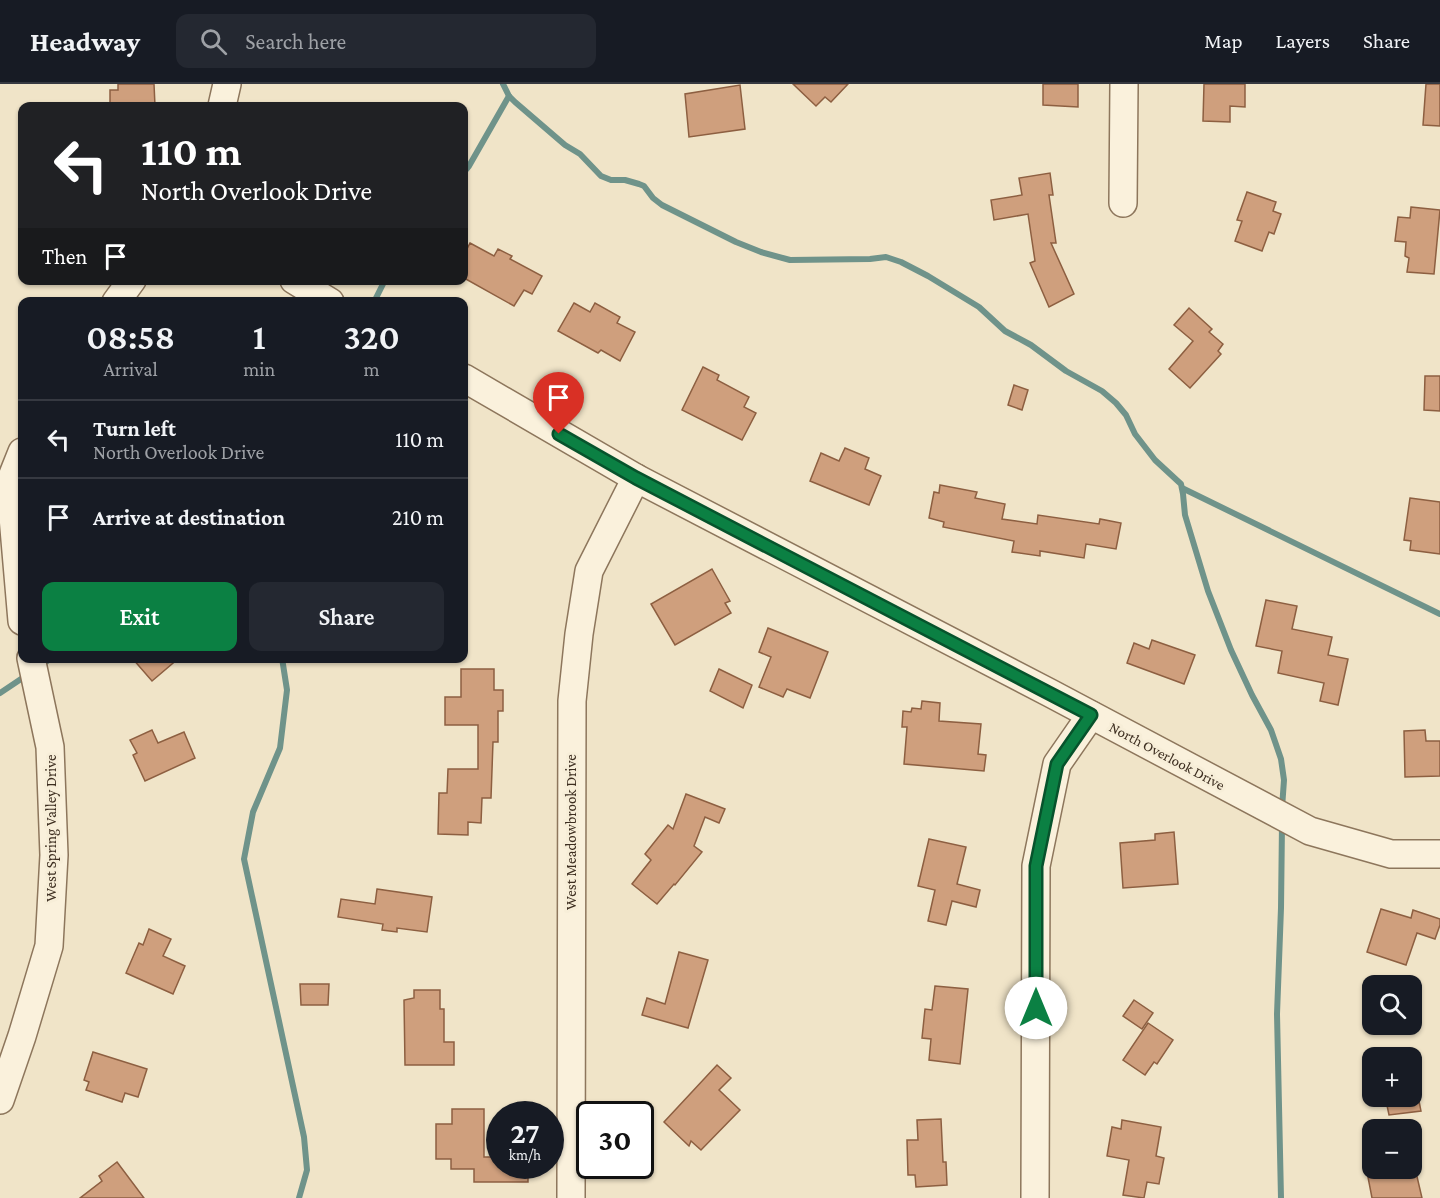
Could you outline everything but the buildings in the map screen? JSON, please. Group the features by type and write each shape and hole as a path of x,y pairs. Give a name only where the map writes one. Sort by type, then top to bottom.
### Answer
{"street":[{"path":"223,102 227,84"},
{"path":"1123,203 1124,84"},
{"path":"302,285 322,297"},
{"name":"North Overlook Drive","path":"468,380 636,478 1310,831 1391,854 1440,854"},
{"path":"18,459 5,482 18,588"},
{"name":"West Meadowbrook Drive","path":"571,1198 572,701 589,571 636,478"},
{"name":"West Spring Valley Drive","path":"0,1100 11,1033 50,946 54,855 50,747 32,663"},
{"path":"1035,1198 1036,866 1057,764 1091,715"}],"waterway":[{"path":"503,84 515,102 565,145 580,154 601,176 644,186 662,205 761,252 790,260 886,257 901,262 979,307 1005,331 1031,345 1066,371 1102,391 1116,403 1126,415 1135,434 1155,460 1181,484 1185,515 1208,591 1231,650 1271,730 1281,759 1284,780 1282,808"},
{"path":"468,167 509,96"},
{"path":"376,297 382,285"},
{"path":"1182,488 1440,614"},
{"path":"40,666 44,663"},
{"path":"283,663 287,690 280,748 253,812 244,859 304,1137 307,1170 299,1198"},
{"path":"0,693 27,675"},
{"path":"1281,1198 1277,1014 1282,824"}],"route":[{"path":"559,434 636,478 1091,715 1057,764 1036,866 1036,1008"}]}
